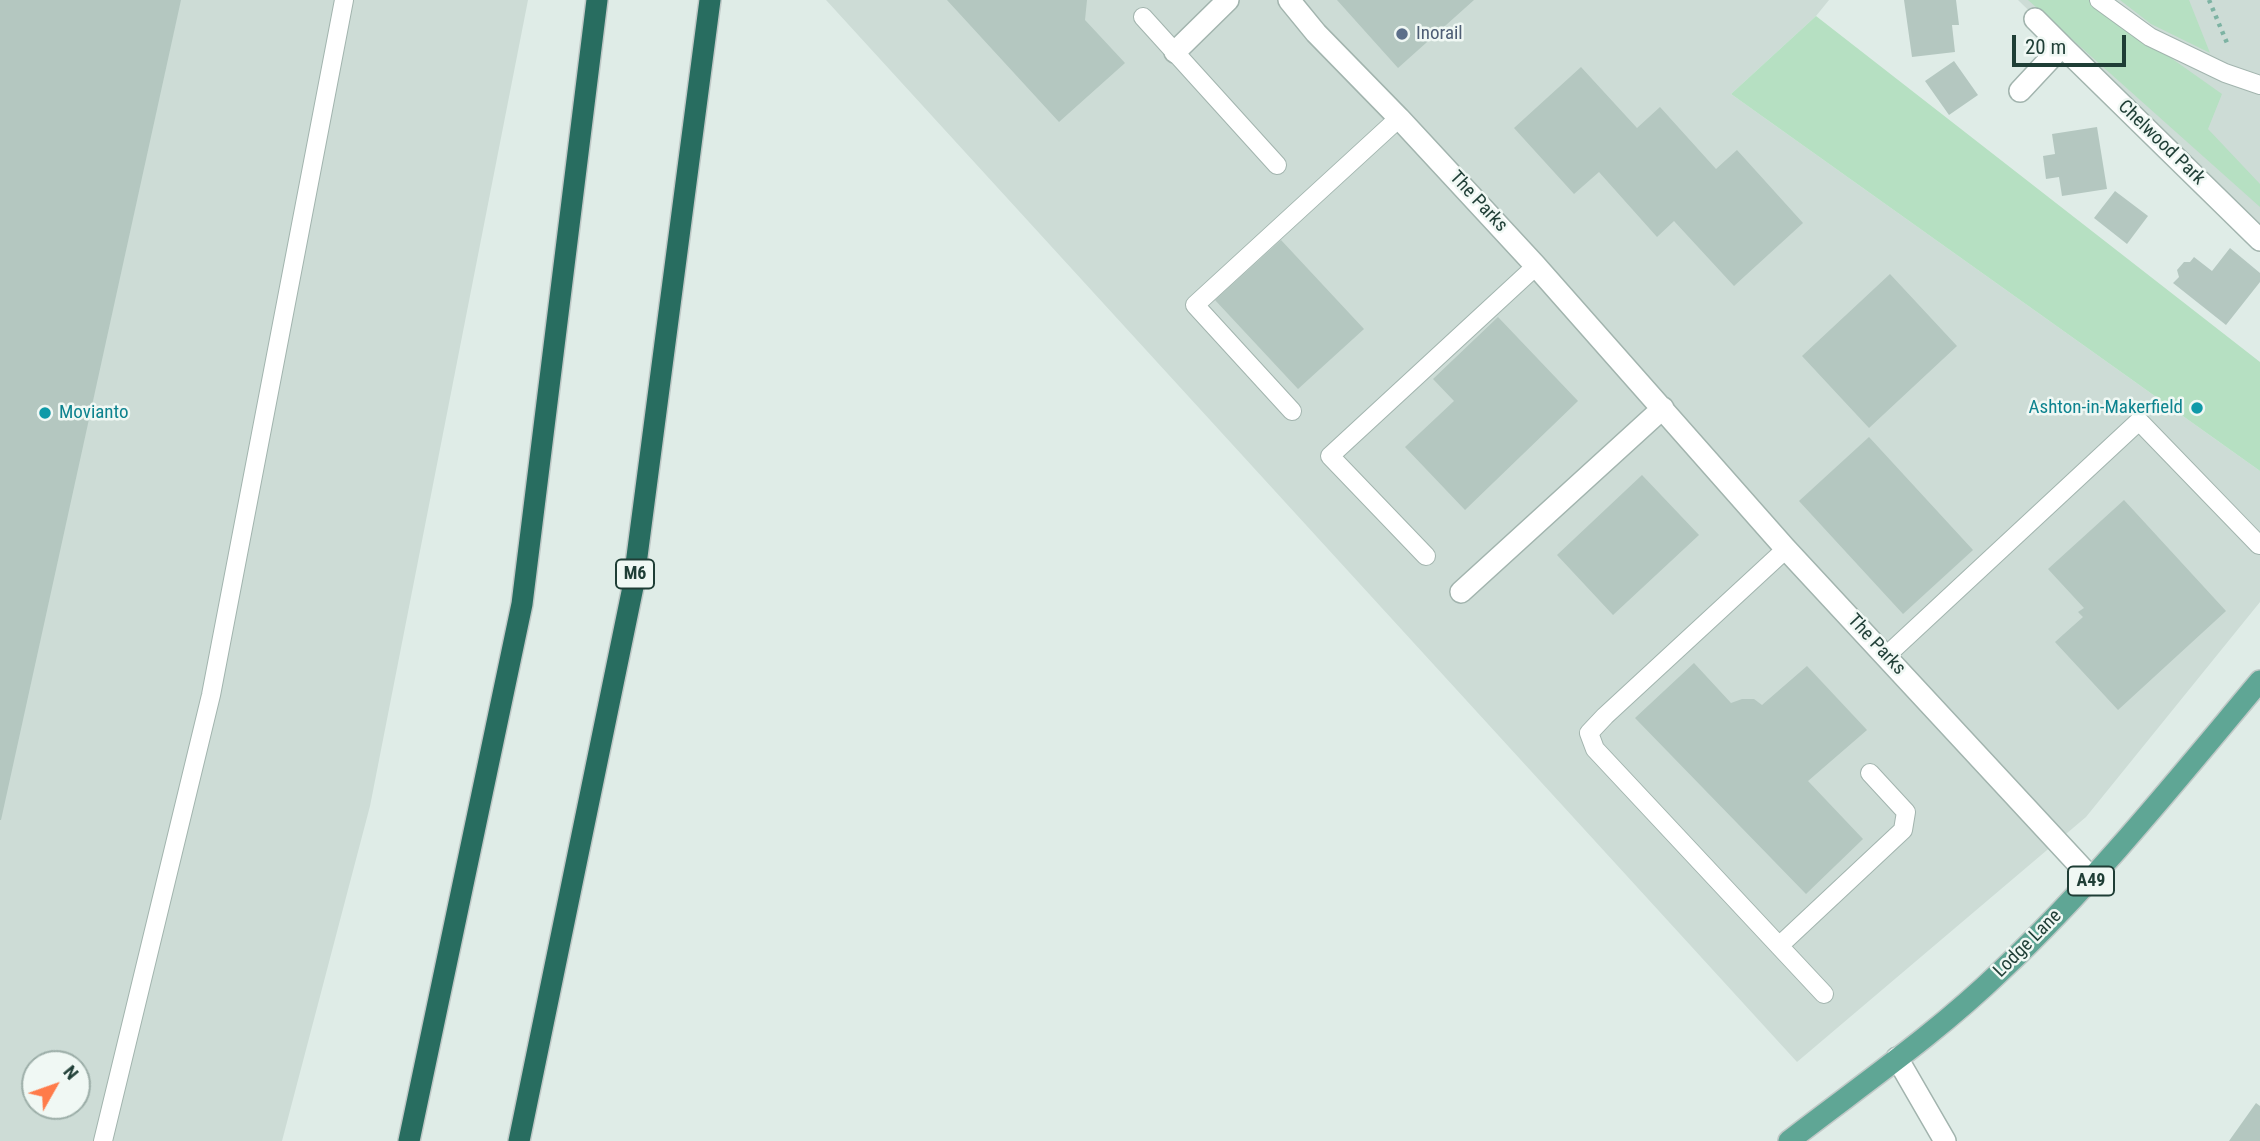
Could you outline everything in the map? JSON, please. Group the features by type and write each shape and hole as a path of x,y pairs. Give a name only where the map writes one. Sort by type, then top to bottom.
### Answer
{"highway":[{"path":"408,1141 522,604 597,0"},
{"name":"M6","path":"519,1141 633,587 710,0"}],"main road":[{"name":"Lodge Lane","path":"1789,1141 1944,1021 2001,972 2092,880 2260,681"}],"street":[{"path":"1175,52 1228,0"},
{"name":"The Parks","path":"1289,0 1316,33 1536,266 1786,549 2092,880"},
{"name":"Chelwood Park","path":"2035,19 2260,240"},
{"path":"2020,91 2062,46"},
{"path":"1461,592 1663,408"},
{"path":"1897,1058 1945,1141"}],"lane":[{"path":"103,1141 211,695 344,0"},
{"path":"2099,0 2150,37 2225,73 2260,85"},
{"path":"1143,17 1277,165"},
{"path":"1292,411 1195,305 1399,118"},
{"path":"1426,556 1330,456 1536,266"},
{"path":"1886,656 2139,421 2259,545"},
{"path":"1786,549 1589,733 1595,748 1824,994"},
{"path":"1779,946 1903,830 1906,811 1870,773"}],"path":[{"path":"2209,0 2228,46"}],"shaded area":[{"path":"0,0 528,0 370,806 282,1141 0,1141"},
{"path":"826,0 1829,0 1816,16 1731,94 2260,471 2260,602 2086,817 1797,1062"},
{"path":"2018,0 2260,0 2260,235 2155,134"}],"green space":[{"path":"2028,0 2089,0 2222,94 2208,129 2260,184 2260,207"},
{"path":"2120,0 2189,0 2210,53 2151,24"},
{"path":"1816,16 2260,362 2260,471 1731,94"}],"building":[{"name":"Movianto","path":"0,0 181,0 1,820 0,820"},
{"path":"947,0 1087,0 1085,20 1125,63 1059,122"},
{"name":"Inorail","path":"1337,0 1474,0 1398,68"},
{"path":"1904,0 1956,0 1959,25 1952,25 1955,52 1912,57"},
{"path":"1954,61 1978,95 1949,115 1925,81"},
{"path":"1581,67 1637,128 1660,107 1716,169 1737,150 1803,223 1734,286 1674,221 1657,237 1599,172 1574,194 1514,128"},
{"path":"2097,127 2107,189 2062,196 2059,177 2046,179 2043,156 2055,154 2052,134"},
{"path":"2115,191 2148,216 2127,244 2094,218"},
{"path":"1281,240 1364,329 1298,389 1215,300"},
{"path":"2230,248 2260,273 2260,282 2226,325 2173,283 2179,277 2177,270 2184,262 2190,262 2194,257 2212,271"},
{"path":"1890,274 1957,346 1869,428 1802,356"},
{"path":"1498,317 1578,401 1465,510 1405,447 1454,401 1433,379"},
{"path":"1869,437 1973,550 1903,614 1799,501"},
{"path":"1642,475 1699,535 1613,615 1557,555"},
{"path":"2124,500 2226,611 2118,710 2055,642 2083,617 2078,612 2084,608 2048,569"},
{"path":"1694,663 1731,703 1754,699 1762,705 1807,666 1867,730 1808,781 1863,839 1806,894 1635,718"},
{"path":"2256,1103 2260,1106 2260,1141 2229,1141"}],"place":[{"name":"Inorail","path":"1402,34"},
{"name":"Ashton-in-Makerfield","path":"2197,408"},
{"name":"Movianto","path":"45,413"}]}
